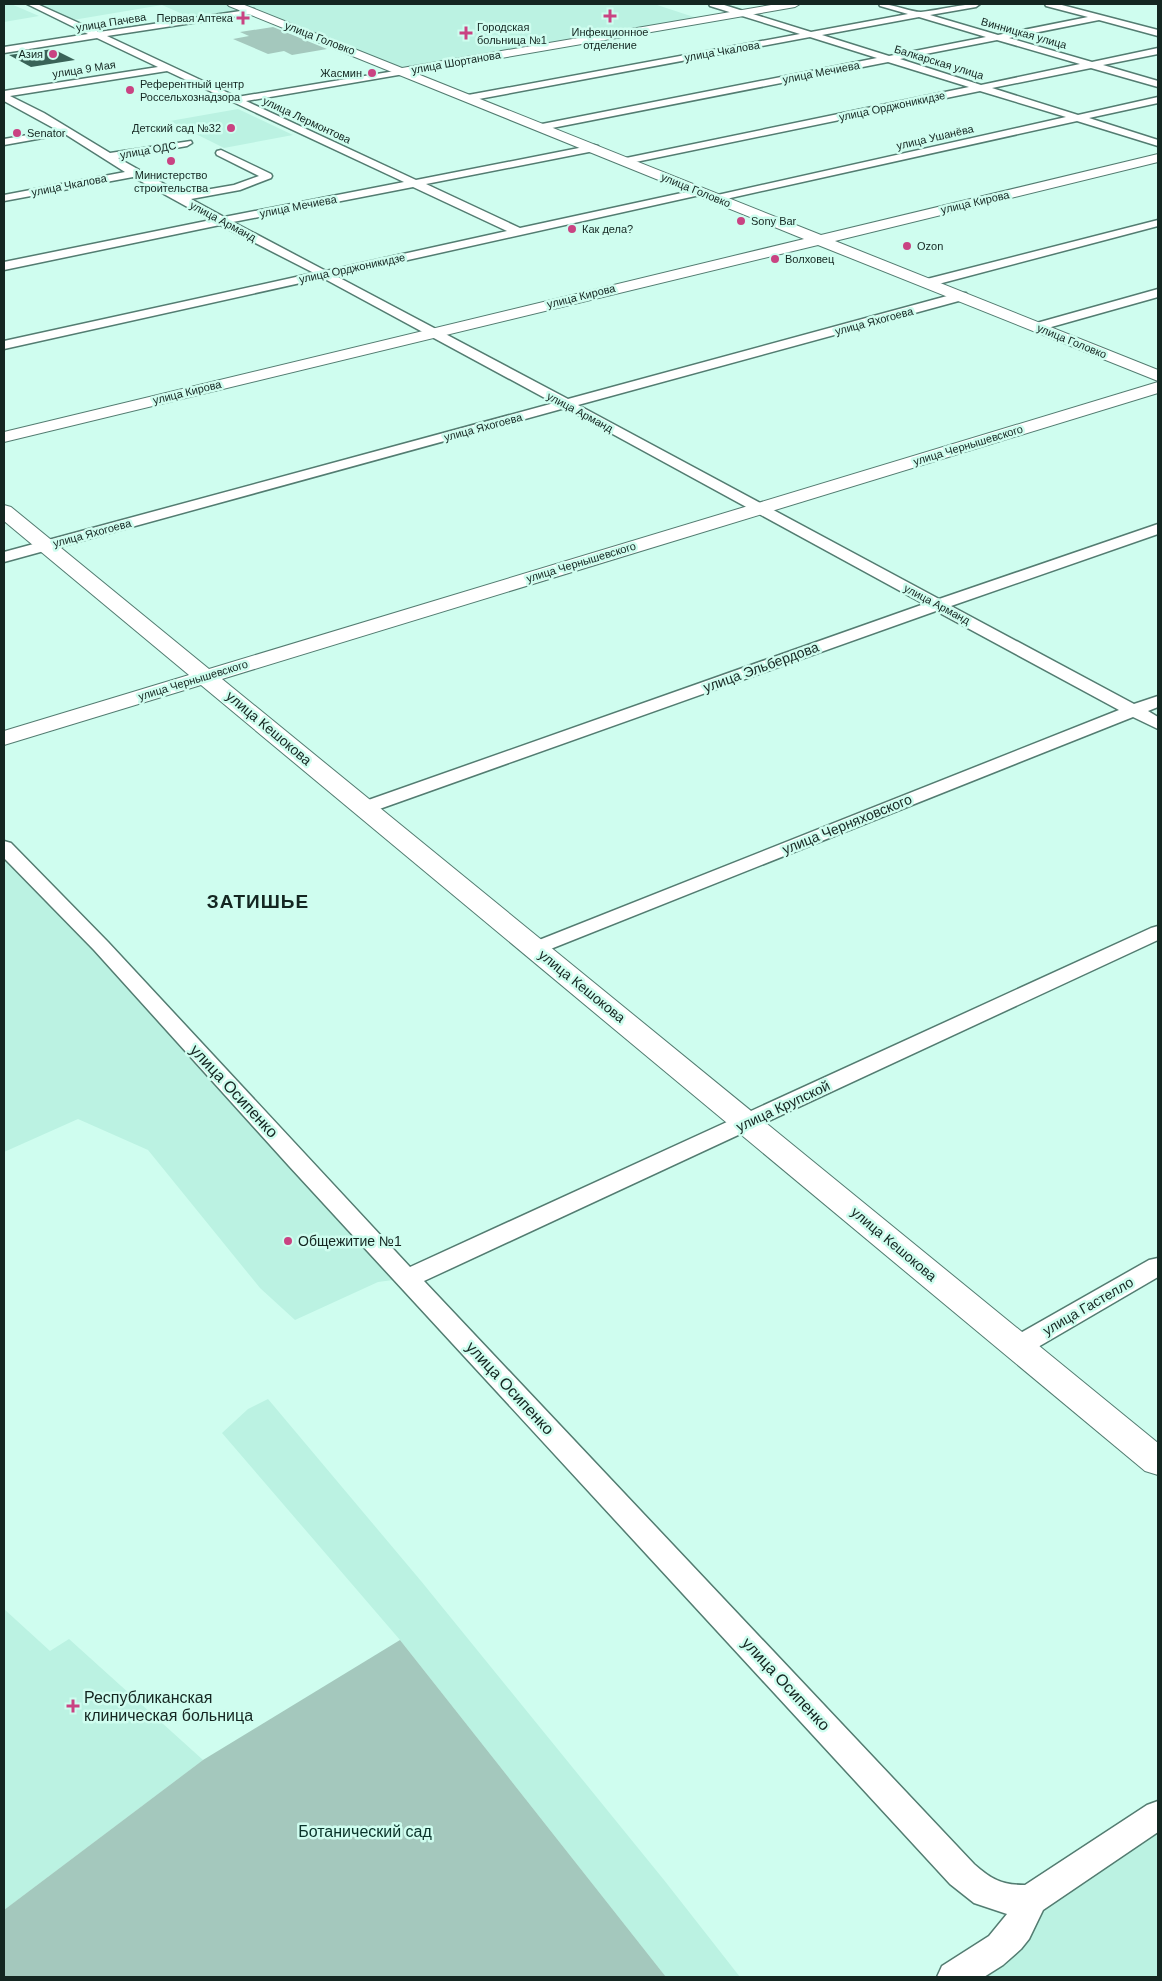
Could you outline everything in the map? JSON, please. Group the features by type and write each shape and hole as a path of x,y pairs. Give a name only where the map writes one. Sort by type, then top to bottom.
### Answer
{"street":[{"name":"улица Лермонтова","path":"31,4 519,232"},
{"name":"улица Головко","path":"233,4 404,71 1158,376"},
{"name":"Балкарская улица","path":"713,4 1158,143"},
{"name":"улица Шортанова","path":"235,100 795,4"},
{"name":"Винницкая улица","path":"883,4 1158,84"},
{"name":"улица Чкалова","path":"468,98 976,4"},
{"path":"1049,4 1158,33"},
{"name":"улица Пачева","path":"4,50 251,11"},
{"name":"улица Мечиева","path":"542,127 1101,17"},
{"name":"улица Орджоникидзе","path":"626,161 1158,51"},
{"name":"улица 9 Мая","path":"4,95 167,68"},
{"name":"улица Арманд","path":"4,95 135,173 222,221 434,333 1158,724"},
{"name":"улица Ушанёва","path":"717,198 1158,100"},
{"path":"4,142 67,131"},
{"name":"улица ОДС","path":"108,157 187,143"},
{"name":"улица Мечиева","path":"4,266 594,148"},
{"path":"180,198 237,186 266,176 221,153"},
{"name":"улица Кирова","path":"4,436 1158,158"},
{"name":"улица Чкалова","path":"4,198 135,173"},
{"name":"улица Орджоникидзе","path":"4,345 700,192"},
{"path":"319,202 340,212"},
{"path":"927,283 1158,223"},
{"path":"1036,327 1158,293"},
{"name":"улица Яхогоева","path":"4,557 962,296"},
{"name":"улица Чернышевского","path":"4,738 1158,387"},
{"name":"улица Кешокова","path":"4,510 1158,1462"},
{"name":"улица Эльбердова","path":"364,808 937,605 1158,529"},
{"name":"улица Черняховского","path":"536,948 1158,701"},
{"name":"улица Осипенко","path":"4,847 101,946 291,1154 962,1874 977,1888 994,1897 1030,1900"},
{"name":"улица Крупской","path":"408,1278 1158,932"},
{"name":"улица Гастелло","path":"1017,1347 1158,1266"},
{"path":"954,1977 1007,1942 1024,1920 1030,1900 1158,1815"}],"shaded area":[{"path":"4,4 11,4 39,16 4,22"},
{"name":"Городская больница №1","path":"31,4 654,4 703,20 404,71 251,11 196,20 162,5 67,21"},
{"name":"Детский сад №32","path":"238,109 293,135 224,148 170,121"},
{"path":"4,847 101,946 408,1278 378,1282 295,1320 260,1288 148,1150 78,1119 4,1152"},
{"path":"268,1399 421,1581 664,1880 740,1977 666,1977 400,1640 222,1433 248,1409"},
{"name":"Республиканская клиническая больница","path":"4,1609 50,1651 69,1639 203,1760 4,1910"},
{"path":"1158,1815 1158,1977 954,1977 1007,1942 1030,1900"}],"green space":[{"path":"273,27 327,49 292,55 284,51 268,54 233,39 249,36 240,32"},
{"name":"Ботанический сад","path":"400,1640 666,1977 4,1977 4,1910 203,1760"}],"building":[{"path":"53,49 75,60 31,67 9,55"}],"place":[{"name":"Инфекционное отделение","path":"610,16"},
{"name":"Первая Аптека","path":"243,18"},
{"name":"Городская больница №1","path":"466,33"},
{"name":"Азия","path":"53,54"},
{"name":"Жасмин","path":"372,73"},
{"name":"Референтный центр Россельхознадзора","path":"130,90"},
{"name":"Детский сад №32","path":"231,128"},
{"name":"Senator","path":"17,133"},
{"name":"Министерство строительства","path":"171,161"},
{"name":"Sony Bar","path":"741,221"},
{"name":"Как дела?","path":"572,229"},
{"name":"Ozon","path":"907,246"},
{"name":"Волховец","path":"775,259"},
{"name":"Общежитие №1","path":"288,1241"},
{"name":"Республиканская клиническая больница","path":"73,1706"}],"district":[{"name":"ЗАТИШЬЕ","path":"258,901"}]}
